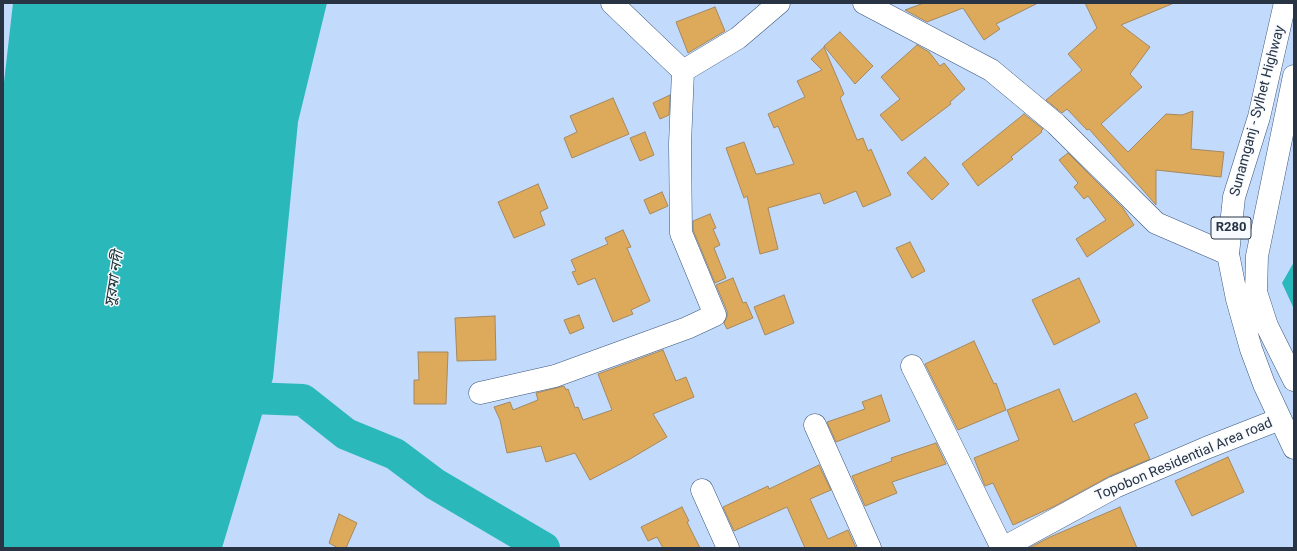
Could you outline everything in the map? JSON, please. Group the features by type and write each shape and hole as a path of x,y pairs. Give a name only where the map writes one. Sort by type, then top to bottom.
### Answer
{"street":[{"path":"480,393 556,376 687,328 715,315 681,232 680,144 683,72 612,3"},
{"path":"683,72 738,38 779,3"},
{"path":"864,3 991,70 1056,124 1156,223 1228,254"},
{"name":"Sunamganj - Sylhet Highway","path":"1285,3 1259,117 1234,197 1228,254 1237,299 1251,349 1280,419 1294,448"},
{"name":"Sunamganj - Sylhet Highway","path":"1294,76 1257,256 1256,292 1267,326 1294,380"},
{"path":"912,366 1003,548"},
{"name":"Topobon Residential Area road","path":"1003,548 1115,487 1206,448 1280,419"},
{"path":"816,425 870,548"},
{"path":"702,490 728,548"}],"water":[{"name":"সুরমা নদী","path":"13,3 327,3 298,122 273,378 222,548 3,548 3,91"},
{"path":"1294,262 1294,309 1282,283"}],"building":[{"path":"924,3 1038,3 996,24 1000,29 984,40 963,8 927,22 905,10"},
{"path":"1085,3 1174,3 1121,25 1150,47 1130,74 1142,87 1101,124 1128,152 1166,114 1182,115 1193,111 1191,149 1224,152 1221,177 1156,170 1156,205 1089,129 1087,130 1067,109 1062,113 1046,100 1082,70 1068,54 1097,28"},
{"path":"715,7 725,31 688,53 676,22"},
{"path":"840,32 873,66 855,84 824,46"},
{"path":"917,45 929,52 940,66 944,63 965,89 950,102 951,104 902,141 880,115 900,99 881,77"},
{"path":"824,47 844,94 840,98 857,140 863,138 868,151 871,149 891,195 863,207 856,191 824,204 820,193 768,208 778,249 760,254 747,196 744,198 726,148 744,142 756,174 794,164 778,126 774,128 768,114 805,97 797,81 822,70 811,59"},
{"path":"670,95 669,115 660,119 653,103"},
{"path":"613,98 629,134 572,158 564,138 577,132 570,116"},
{"path":"1024,114 1043,129 1041,131 1042,132 1011,157 1013,159 978,186 962,164"},
{"path":"645,132 654,155 640,161 630,138"},
{"path":"1068,153 1123,208 1134,225 1087,257 1076,239 1106,220 1088,196 1084,199 1074,187 1078,183 1059,160"},
{"path":"925,157 949,184 932,200 907,173"},
{"path":"538,184 548,208 540,212 545,225 514,238 498,202"},
{"path":"662,192 668,206 650,214 644,200"},
{"path":"710,214 716,228 713,229 720,245 714,248 726,278 715,283 693,230 693,221"},
{"path":"623,230 631,247 627,248 650,301 631,310 633,314 613,322 595,278 578,285 572,272 576,271 571,260 608,244 605,238"},
{"path":"910,242 925,271 912,278 896,248"},
{"path":"733,278 743,303 746,302 753,318 727,329 724,323 727,317 727,311 716,285"},
{"path":"1079,278 1100,322 1054,345 1032,300"},
{"path":"784,295 794,323 765,335 754,307"},
{"path":"579,315 584,328 570,334 564,320"},
{"path":"495,316 496,360 457,361 455,318"},
{"path":"974,341 994,384 996,383 1006,410 958,430 925,364"},
{"path":"663,350 676,381 686,377 694,397 653,414 667,437 590,480 575,453 546,462 541,446 507,453 500,420 494,407 510,402 513,410 538,400 536,393 564,386 566,390 568,389 575,408 578,407 583,420 612,410 598,374"},
{"path":"418,352 448,352 446,404 414,404 414,380 419,380"},
{"path":"1059,389 1073,422 1136,393 1148,418 1134,424 1150,459 1110,476 1055,506 1013,525 993,483 985,486 974,458 1019,440 1007,410"},
{"path":"881,395 890,421 836,442 827,422 865,409 862,402"},
{"path":"936,443 946,464 892,482 897,493 865,506 852,476 892,461 891,458"},
{"path":"1228,457 1244,492 1192,516 1175,481"},
{"path":"819,465 831,490 810,499 828,539 848,530 856,548 805,548 787,507 734,531 723,507 768,486 769,489"},
{"path":"682,507 689,521 687,522 700,548 663,548 657,537 648,541 641,527"},
{"path":"1120,507 1137,548 1029,548 1050,537"},
{"path":"339,514 357,523 346,548 338,548 329,543"}],"waterway":[{"path":"224,397 303,400 346,434 395,454 435,484 544,548"}]}
